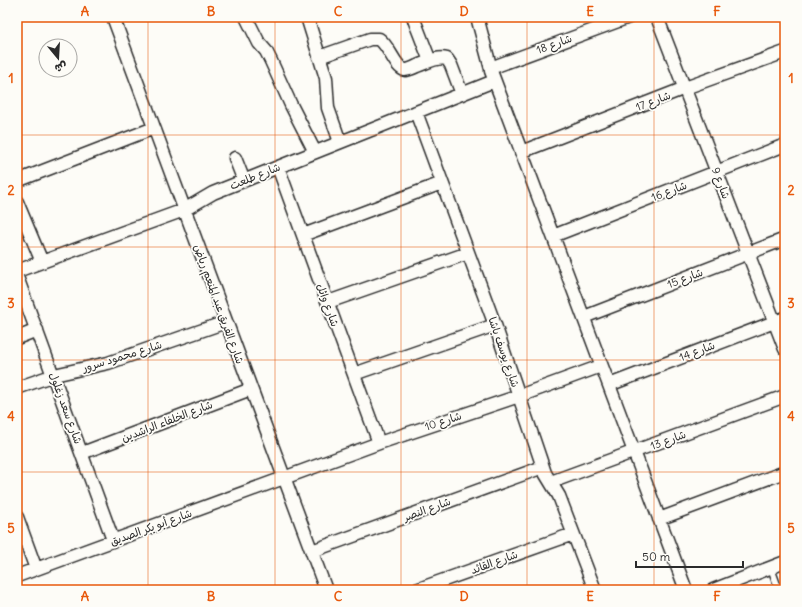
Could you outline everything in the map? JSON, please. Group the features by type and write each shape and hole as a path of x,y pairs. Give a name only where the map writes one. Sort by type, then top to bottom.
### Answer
{"street":[{"name":"شارع الفريق عبد المنعم رياض","path":"113,17 326,590"},
{"path":"246,17 259,43 266,51 315,152"},
{"path":"307,17 326,78 328,108 340,142"},
{"path":"413,17 430,61"},
{"path":"477,17 492,75 686,590"},
{"name":"شارع 18","path":"492,75 496,66 629,17"},
{"name":"شارع 9","path":"658,17 748,254 780,320 785,349"},
{"path":"319,57 375,38 383,41 398,66 403,69 408,69 443,58 450,61 462,94"},
{"name":"شارع 17","path":"521,152 685,88 785,52"},
{"name":"شارع طلعت","path":"17,271 184,210 206,197 244,181 462,94 492,75"},
{"name":"شارع يوسف باشا","path":"416,112 495,325 543,467 559,496 595,590"},
{"path":"17,181 154,128"},
{"name":"شارع 16","path":"553,236 785,145"},
{"path":"235,158 244,181"},
{"name":"شارع وائل","path":"278,167 379,443"},
{"path":"303,235 442,183"},
{"path":"17,202 42,262"},
{"name":"شارع 15","path":"584,316 785,239"},
{"path":"328,302 468,253"},
{"name":"شارع سعد زغلول","path":"17,277 38,330 113,540"},
{"name":"شارع 14","path":"609,385 780,320"},
{"name":"شارع محمود سرور","path":"17,388 54,375 108,363 226,322"},
{"path":"354,374 495,325"},
{"path":"17,338 38,330"},
{"name":"شارع 10","path":"285,478 379,443 519,396 601,366"},
{"name":"شارع الخلفاء الراشدين","path":"82,454 251,389"},
{"name":"شارع 13","path":"551,482 785,396"},
{"name":"شارع النصر","path":"312,551 543,467"},
{"path":"659,519 785,472"},
{"name":"شارع أبو بكر الصديق","path":"17,576 285,478"},
{"path":"17,517 36,569"},
{"name":"شارع القائد","path":"416,590 573,534"},
{"path":"713,590 785,562"}],"lane":[{"path":"771,568 779,590"}]}
